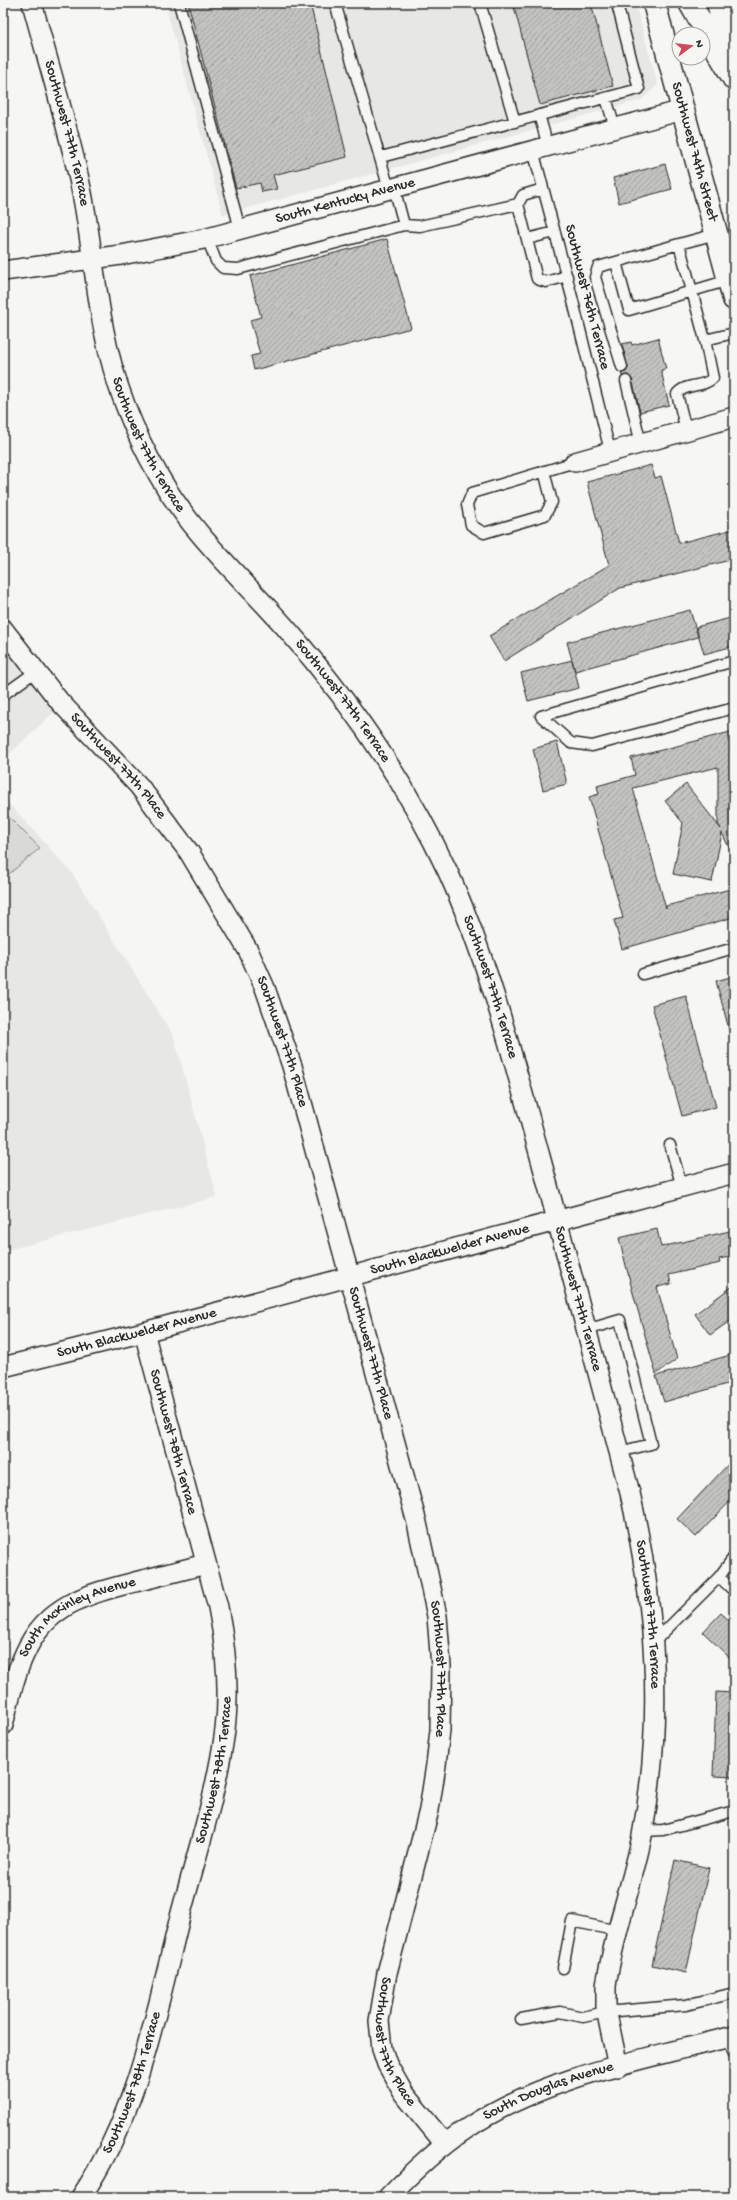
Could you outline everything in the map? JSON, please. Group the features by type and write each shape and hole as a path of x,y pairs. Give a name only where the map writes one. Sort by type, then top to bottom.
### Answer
{"main road":[{"name":"Southwest 74th Street","path":"654,3 731,290"},
{"path":"690,3 734,79"},
{"path":"718,3 734,62"}],"street":[{"name":"Southwest 77th Terrace","path":"32,3 76,169 93,259 105,336 118,387 137,432 160,478 197,532 278,620 329,679 382,753 437,849 466,913 490,977 619,1452 643,1557 654,1642 653,1758 643,1831 608,1972 605,1999 606,2012 618,2067"},
{"name":"South Kentucky Avenue","path":"3,272 93,259 207,238 683,110"},
{"path":"575,462 610,451 641,444 686,430 734,418"},
{"name":"Southwest 77th Place","path":"3,629 35,672 60,702 139,786 163,816 209,884 248,950 272,1007 292,1066 427,1564 437,1616 441,1666 440,1730 429,1810 383,1988 379,2010 379,2034 386,2064 393,2076 409,2100 445,2144"},
{"name":"South Blackwelder Avenue","path":"3,1367 144,1332 734,1173"},
{"name":"Southwest 78th Terrace","path":"81,2197 99,2171 113,2144 136,2087 219,1763 225,1729 226,1668 224,1637 218,1607 144,1332"},
{"name":"South McKinley Avenue","path":"3,1725 17,1672 25,1652 40,1628 60,1609 86,1595 206,1564"},
{"name":"South Douglas Avenue","path":"388,2197 416,2169 445,2144 478,2121 516,2101 562,2082 618,2067 732,2042"}],"lane":[{"path":"179,3 240,229"},
{"path":"335,3 380,157 404,225"},
{"path":"480,3 515,122"},
{"path":"380,157 639,89 618,3"},
{"path":"606,98 616,128"},
{"name":"Southwest 76th Terrace","path":"539,115 543,189 567,276 610,451"},
{"path":"543,189 523,195 518,204 538,279 546,282 567,276"},
{"path":"207,238 216,261 224,268 238,269 404,225 420,226 518,204"},
{"path":"527,239 555,232"},
{"path":"622,367 595,277 598,266 716,234"},
{"path":"679,244 705,340 713,378 710,381 683,388 677,394 686,430"},
{"path":"616,262 629,310 692,291 731,290"},
{"path":"705,340 734,333"},
{"path":"626,381 641,444"},
{"path":"544,471 552,502 545,516 484,533 471,525 467,506 472,493 544,471 575,462"},
{"path":"734,661 541,716 572,743 592,746 734,708"},
{"path":"3,695 35,672"},
{"path":"643,974 734,948"},
{"path":"670,1144 682,1187"},
{"path":"586,1330 620,1320 651,1444 619,1452"},
{"path":"654,1642 719,1577 734,1557"},
{"path":"719,1577 734,1591"},
{"path":"643,1831 663,1830 734,1811"},
{"path":"563,1968 572,1921 618,1931"},
{"path":"521,2019 560,2012 583,2018 606,2012 686,2005 734,1993"}],"shaded area":[{"path":"165,3 635,3 658,85 641,100 223,215"},
{"path":"3,649 55,711 3,760"},
{"path":"3,797 72,873 174,1037 217,1197 3,1251"},
{"path":"3,811 40,848 3,879"}],"building":[{"path":"188,3 310,3 347,157 273,175 277,189 262,192 260,183 236,188"},
{"path":"513,3 591,3 613,86 540,105"},
{"path":"665,164 672,189 619,203 613,178"},
{"path":"387,239 411,328 254,370 251,356 260,354 250,320 261,317 250,276"},
{"path":"658,338 666,369 661,370 669,405 640,412 632,379 628,375 622,376 621,373 626,372 628,368 622,344 631,342 632,345"},
{"path":"651,465 655,478 661,476 679,543 734,529 734,559 620,588 504,661 489,636 609,565 587,482"},
{"path":"690,610 698,637 575,671 567,642"},
{"path":"734,617 734,646 704,654 696,627"},
{"path":"572,660 579,688 528,701 521,673"},
{"path":"734,731 734,858 722,833 712,882 673,874 683,823 665,801 686,784 721,829 718,824 718,767 633,788 666,909 666,906 734,888 734,917 622,949 614,920 623,918 589,797 599,794 597,786 635,775 631,758"},
{"path":"557,742 567,784 543,790 533,749"},
{"path":"734,976 734,1033 730,1033 716,981"},
{"path":"686,996 716,1107 682,1116 652,1005"},
{"path":"657,1229 661,1247 734,1230 734,1256 719,1259 720,1263 669,1275 671,1284 657,1287 677,1359 656,1374 619,1238"},
{"path":"734,1285 734,1318 710,1335 695,1314"},
{"path":"734,1354 734,1382 664,1402 656,1376"},
{"path":"734,1458 734,1497 696,1537 677,1519"},
{"path":"721,1613 734,1625 734,1662 703,1632"},
{"path":"716,1692 734,1693 734,1777 713,1776"},
{"path":"675,1860 709,1868 686,1973 652,1965"}]}
